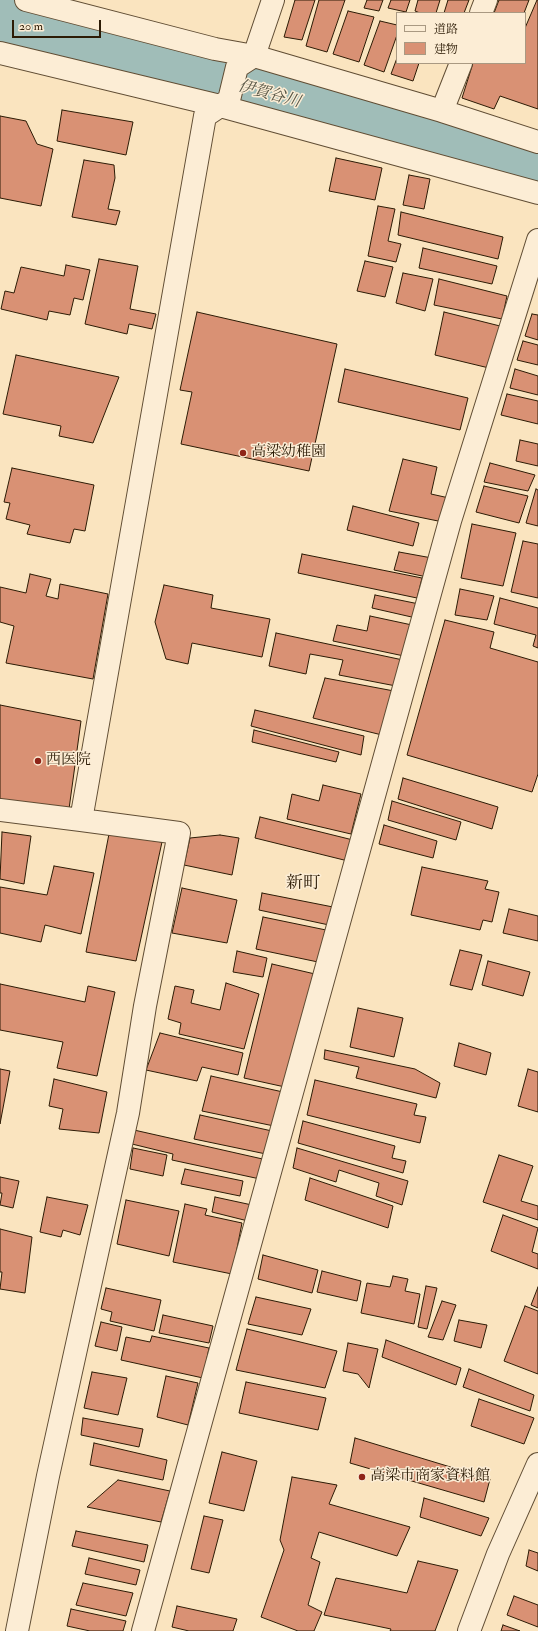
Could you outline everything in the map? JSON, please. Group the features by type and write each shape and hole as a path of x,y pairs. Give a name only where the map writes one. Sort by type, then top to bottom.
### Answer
{"street":[{"path":"26,0 215,49 245,62 442,111 538,142"},
{"path":"81,820 205,116 224,103 245,62 273,0"},
{"path":"481,12 486,0"},
{"path":"0,53 224,103 538,193"},
{"path":"442,111 461,64"},
{"path":"143,1631 448,529 538,240"},
{"path":"0,810 180,833 145,1006 128,1113 48,1476 17,1631"},
{"path":"469,1631 498,1554 538,1464"}],"building":[{"path":"295,0 315,0 302,40 284,37"},
{"path":"319,0 345,0 327,52 306,46"},
{"path":"367,0 383,0 379,11 364,8"},
{"path":"391,0 410,0 406,12 388,8"},
{"path":"418,0 440,0 436,12 415,11"},
{"path":"448,0 469,0 464,12 444,12"},
{"path":"499,0 529,0 524,12 494,12"},
{"path":"538,0 538,109 500,96 494,109 462,98 473,64 526,64 526,26"},
{"path":"348,11 374,17 359,62 333,54"},
{"path":"380,21 396,25 396,38 384,72 364,65"},
{"path":"396,61 396,64 419,64 413,81 391,74"},
{"path":"62,110 133,122 126,155 57,141"},
{"path":"0,116 26,121 37,144 53,149 41,206 0,198"},
{"path":"336,158 382,168 375,200 329,191"},
{"path":"84,160 114,165 115,178 108,209 120,211 116,225 72,217"},
{"path":"409,175 430,179 424,209 403,205"},
{"path":"378,206 395,209 388,241 401,244 396,262 368,256"},
{"path":"401,212 503,237 498,259 398,235"},
{"path":"423,248 497,266 492,284 419,268"},
{"path":"99,259 138,266 130,309 156,314 152,329 129,324 127,334 85,324"},
{"path":"365,261 393,267 385,297 357,291"},
{"path":"66,265 90,270 83,300 74,298 70,315 49,311 47,320 1,309 5,291 14,293 21,267 64,276"},
{"path":"403,273 433,279 425,311 396,303"},
{"path":"439,279 507,296 502,319 434,305"},
{"path":"197,312 337,344 309,471 181,444 192,392 180,390"},
{"path":"444,312 500,326 489,368 435,355"},
{"path":"532,314 538,315 538,340 525,336"},
{"path":"523,341 538,345 538,365 517,360"},
{"path":"16,355 119,377 93,443 59,436 61,426 3,414"},
{"path":"345,369 468,398 460,430 338,402"},
{"path":"515,369 538,376 538,395 510,388"},
{"path":"507,394 538,401 538,424 501,415"},
{"path":"520,440 538,444 538,466 516,461"},
{"path":"403,459 437,467 431,494 449,498 443,522 389,511"},
{"path":"490,463 535,475 528,491 484,482"},
{"path":"12,468 94,485 85,531 74,529 70,543 27,534 30,525 6,519 10,503 4,502"},
{"path":"484,486 528,496 519,523 476,512"},
{"path":"536,489 538,490 538,526 526,523"},
{"path":"353,506 419,523 413,546 347,530"},
{"path":"472,524 516,533 503,586 461,578"},
{"path":"523,541 538,544 538,598 511,592"},
{"path":"399,552 432,558 427,577 394,570"},
{"path":"302,554 422,578 417,598 298,573"},
{"path":"30,574 51,579 46,596 58,599 60,584 108,594 93,679 6,663 14,626 0,622 0,587 26,593"},
{"path":"164,585 213,595 211,608 270,619 262,657 192,643 188,664 166,659 155,622"},
{"path":"460,589 494,596 487,620 455,615"},
{"path":"375,595 419,604 416,618 372,608"},
{"path":"500,598 538,608 538,648 533,646 536,635 494,624"},
{"path":"370,616 412,625 404,656 333,641 337,625 367,631"},
{"path":"445,620 494,632 490,648 538,662 538,774 532,792 407,755"},
{"path":"276,633 403,660 396,686 339,675 343,660 310,654 306,674 269,666"},
{"path":"325,678 394,691 382,735 313,718"},
{"name":"西医院","path":"0,705 81,721 69,809 0,800"},
{"path":"255,710 364,736 361,755 251,726"},
{"path":"254,730 339,752 336,762 252,742"},
{"path":"403,778 498,807 492,829 398,799"},
{"path":"323,785 361,794 351,834 287,819 292,794 319,801"},
{"path":"392,801 461,822 456,840 388,820"},
{"path":"260,817 353,840 348,861 255,838"},
{"path":"384,825 437,841 433,858 379,844"},
{"path":"2,832 31,836 24,884 0,879"},
{"path":"109,834 162,842 136,961 86,952"},
{"path":"220,835 239,838 232,875 184,865 190,838"},
{"path":"54,866 94,873 81,934 45,925 41,942 0,933 0,887 47,895"},
{"path":"422,867 488,881 485,889 499,892 492,922 483,920 480,930 411,915"},
{"path":"182,888 237,900 227,943 172,933"},
{"path":"262,893 333,907 329,925 259,910"},
{"path":"509,909 538,916 538,941 503,933"},
{"path":"263,917 326,930 318,962 256,949"},
{"path":"460,950 482,955 472,990 450,985"},
{"path":"237,951 267,958 263,977 233,972"},
{"path":"488,961 530,972 523,996 482,985"},
{"path":"272,964 315,974 285,1087 244,1078"},
{"path":"226,983 259,994 244,1049 179,1034 181,1023 168,1019 175,986 194,990 191,1003 220,1010"},
{"path":"0,984 85,1002 88,986 115,992 97,1076 57,1068 63,1042 0,1030"},
{"path":"358,1008 403,1018 394,1057 350,1047"},
{"path":"160,1033 243,1053 238,1075 202,1067 197,1081 146,1070"},
{"path":"459,1043 491,1053 486,1075 454,1066"},
{"path":"325,1050 415,1069 440,1083 436,1098 356,1078 359,1067 324,1059"},
{"path":"0,1069 10,1071 0,1124"},
{"path":"528,1069 538,1072 538,1112 518,1106"},
{"path":"211,1076 283,1092 274,1126 202,1111"},
{"path":"54,1079 107,1092 99,1133 59,1129 63,1109 49,1106"},
{"path":"315,1080 417,1104 414,1115 426,1117 420,1143 307,1115"},
{"path":"200,1115 272,1131 266,1154 194,1139"},
{"path":"303,1121 395,1146 392,1158 406,1161 403,1173 298,1143"},
{"path":"134,1130 267,1160 260,1179 172,1160 173,1154 132,1144"},
{"path":"133,1148 167,1155 163,1176 130,1169"},
{"path":"297,1148 408,1181 402,1205 376,1196 379,1183 339,1170 336,1182 293,1168"},
{"path":"499,1155 533,1166 521,1201 538,1206 538,1220 483,1202"},
{"path":"185,1169 243,1181 240,1196 181,1184"},
{"path":"0,1177 19,1181 13,1208 0,1205 2,1193 0,1193"},
{"path":"310,1178 393,1206 388,1228 305,1200"},
{"path":"47,1197 88,1205 80,1235 63,1230 61,1237 40,1232"},
{"path":"215,1197 252,1205 248,1221 212,1212"},
{"path":"126,1200 179,1211 169,1256 117,1244"},
{"path":"185,1204 207,1209 205,1215 242,1223 232,1274 173,1262"},
{"path":"503,1215 538,1228 532,1252 538,1254 538,1269 491,1251"},
{"path":"0,1229 32,1237 25,1293 0,1289 2,1272 0,1272"},
{"path":"263,1255 318,1270 312,1293 258,1279"},
{"path":"322,1271 361,1281 357,1301 317,1292"},
{"path":"393,1276 408,1279 405,1291 420,1294 414,1324 361,1313 367,1283 390,1287"},
{"path":"426,1286 437,1288 427,1329 418,1327"},
{"path":"538,1287 538,1308 531,1305"},
{"path":"106,1288 161,1300 154,1331 110,1321 112,1312 101,1309"},
{"path":"256,1297 311,1309 302,1335 248,1324"},
{"path":"442,1301 456,1305 443,1340 428,1337"},
{"path":"525,1306 538,1311 538,1374 504,1361"},
{"path":"163,1315 213,1326 209,1343 159,1333"},
{"path":"459,1320 487,1325 481,1348 454,1341"},
{"path":"101,1322 122,1327 117,1351 95,1346"},
{"path":"247,1329 337,1351 325,1388 236,1370"},
{"path":"152,1336 209,1348 203,1378 121,1360 126,1337 150,1342"},
{"path":"386,1340 461,1368 456,1385 382,1357"},
{"path":"348,1343 378,1349 369,1388 358,1374 343,1371"},
{"path":"469,1369 534,1395 530,1411 463,1387"},
{"path":"92,1372 127,1378 118,1415 84,1408"},
{"path":"166,1376 198,1383 188,1425 157,1417"},
{"path":"246,1382 326,1398 318,1430 239,1413"},
{"path":"479,1399 534,1418 524,1444 471,1426"},
{"path":"83,1418 143,1429 139,1447 81,1435"},
{"path":"355,1438 490,1479 484,1502 350,1463"},
{"path":"94,1443 167,1460 163,1480 90,1465"},
{"path":"222,1452 257,1461 244,1511 209,1503"},
{"path":"292,1477 337,1485 329,1504 410,1527 397,1556 319,1532 311,1558 320,1562 308,1605 322,1612 314,1631 298,1631 261,1617 284,1550 280,1540"},
{"path":"118,1480 170,1491 161,1522 87,1507"},
{"path":"424,1498 489,1518 481,1536 420,1517"},
{"path":"204,1516 223,1520 209,1573 191,1569"},
{"path":"76,1531 148,1545 144,1562 72,1546"},
{"path":"529,1550 538,1553 538,1571 526,1566"},
{"path":"89,1558 140,1570 136,1585 85,1574"},
{"path":"418,1561 458,1570 435,1631 390,1631 391,1629 324,1615 336,1578 407,1593"},
{"path":"83,1583 133,1593 126,1616 76,1605"},
{"path":"514,1596 538,1605 538,1627 507,1615"},
{"path":"177,1606 237,1619 233,1631 189,1631 172,1627"},
{"path":"71,1609 126,1621 123,1631 90,1631 67,1626"},
{"path":"503,1625 520,1631 501,1631"}],"waterway":[{"name":"伊賀谷川","path":"0,24 181,70 538,169"}],"place":[{"name":"高梁幼稚園","path":"243,453"},
{"name":"西医院","path":"38,761"},
{"name":"高梁市商家資料館","path":"362,1477"}],"district":[{"name":"新町","path":"303,884"}]}
